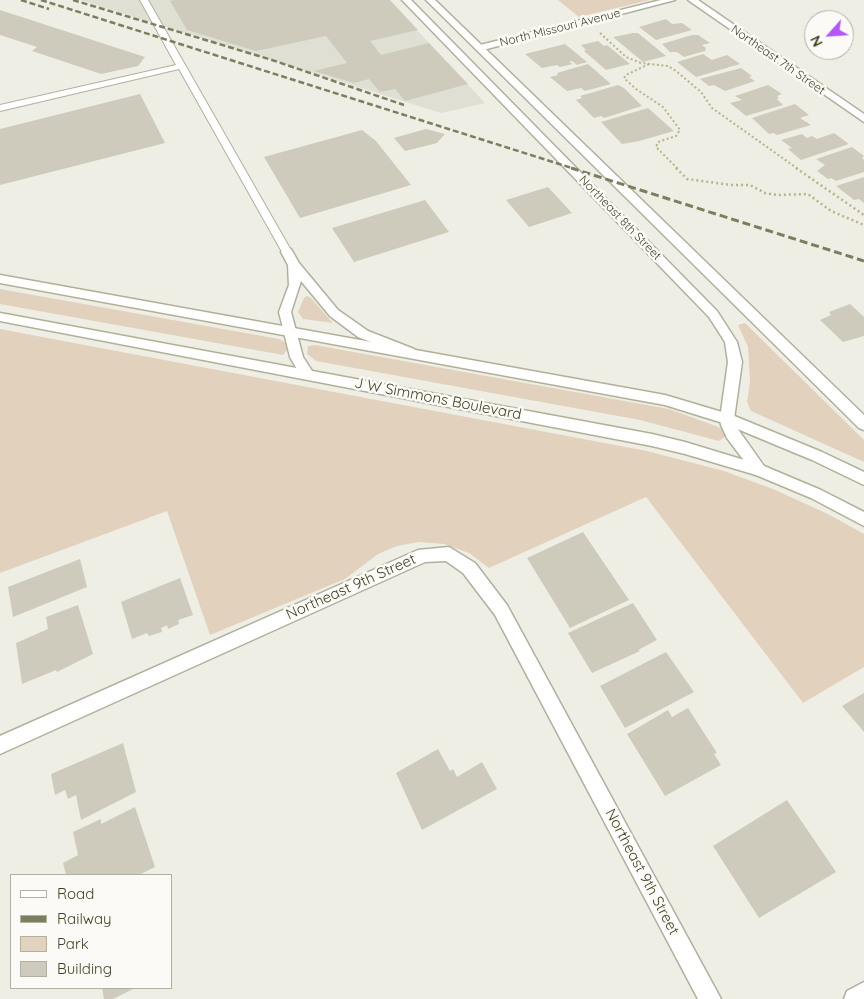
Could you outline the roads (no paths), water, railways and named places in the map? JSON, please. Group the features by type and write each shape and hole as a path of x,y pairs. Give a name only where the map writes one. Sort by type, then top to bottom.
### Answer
{"street":[{"name":"Northeast 8th Street","path":"406,0 713,314 731,342 735,362 727,419"},
{"name":"Northeast 8th Street","path":"430,0 864,424"},
{"name":"North Missouri Avenue","path":"479,48 671,0"},
{"name":"Northeast 7th Street","path":"692,0 864,119"},
{"path":"287,252 294,265 322,300 350,325 379,341 415,355"},
{"path":"294,265 294,285 285,312 292,332 297,358 307,374"},
{"path":"0,280 665,400 727,419 817,456 864,479"},
{"name":"J W Simmons Boulevard","path":"0,317 652,440 759,470 816,494 864,519"},
{"path":"727,419 732,434 759,470"},
{"name":"Northeast 9th Street","path":"0,744 424,554 449,554 469,568 500,610 710,999"},
{"path":"855,999 864,993"}],"lane":[{"path":"144,0 287,252"},
{"path":"0,108 181,66"}],"railway":[{"path":"21,0 49,9"},
{"path":"41,0 575,169"},
{"path":"73,0 272,60 404,105"},
{"path":"571,168 864,261"}]}
